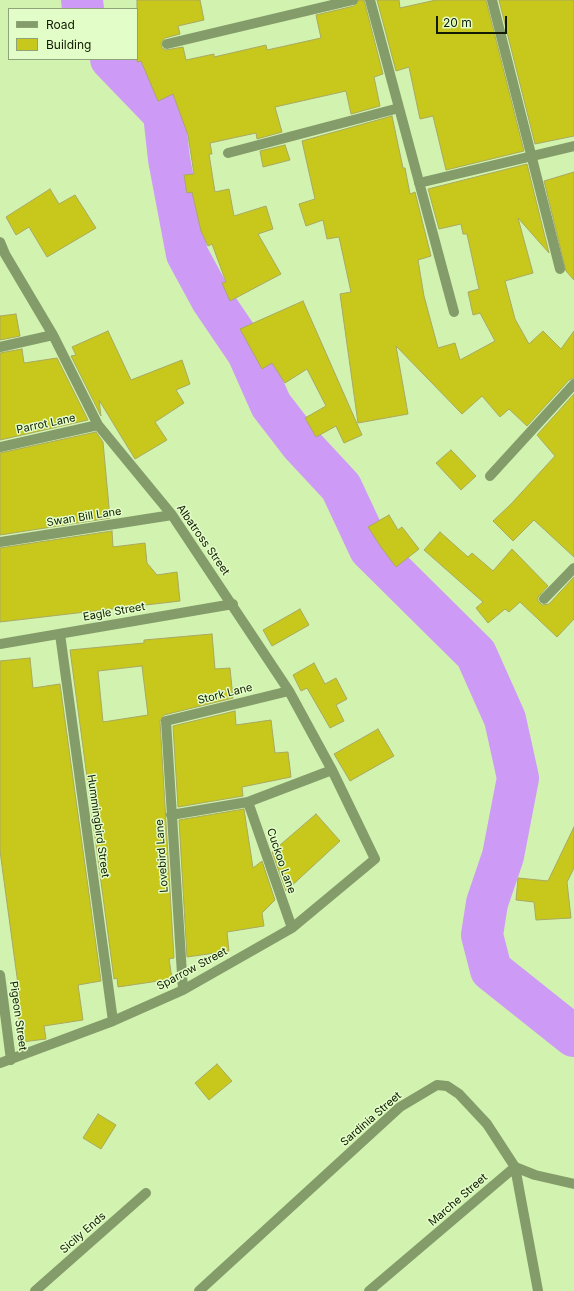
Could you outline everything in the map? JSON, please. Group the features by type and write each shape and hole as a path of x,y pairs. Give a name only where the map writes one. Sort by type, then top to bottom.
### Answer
{"street":[{"path":"167,44 353,0"},
{"path":"370,0 454,312"},
{"path":"492,0 560,268"},
{"path":"228,153 399,108"},
{"path":"419,183 574,146"},
{"name":"Albatross Street","path":"0,242 2,255 53,335 98,426 172,515 289,691 332,770 375,859"},
{"path":"0,347 53,335"},
{"path":"490,476 574,384"},
{"name":"Parrot Lane","path":"0,447 98,426"},
{"name":"Swan Bill Lane","path":"0,542 172,515"},
{"path":"544,599 574,568"},
{"name":"Eagle Street","path":"0,644 232,604"},
{"name":"Hummingbird Street","path":"60,634 112,1021"},
{"name":"Stork Lane","path":"166,721 289,691"},
{"name":"Lovebird Lane","path":"166,721 183,990"},
{"path":"171,815 248,802 332,770"},
{"name":"Cuckoo Lane","path":"248,802 292,928"},
{"name":"Sparrow Street","path":"0,1063 112,1021 183,990 292,928 375,859"},
{"name":"Pigeon Street","path":"0,975 11,1060"},
{"name":"Sardinia Street","path":"199,1291 400,1107 437,1085 447,1086 463,1099 487,1124 515,1167 538,1291"},
{"path":"515,1167 535,1175 574,1184"},
{"name":"Marche Street","path":"369,1291 515,1167"},
{"name":"Sicily Ends","path":"36,1291 146,1193"}],"building":[{"path":"137,0 200,0 204,20 178,26 180,34 165,38 161,43 162,48 166,50 183,47 186,60 214,54 214,57 266,45 267,50 321,38 316,15 354,6 359,0 364,0 383,74 374,77 380,106 351,114 346,91 275,107 282,132 257,139 256,133 210,143 212,154 209,154 215,192 229,189 234,216 266,206 273,229 258,234 281,274 230,301 222,283 226,282 212,244 208,246 201,231 192,192 187,193 184,175 194,174 188,135 173,94 158,101 141,61 137,62"},
{"path":"377,0 399,0 400,8 436,0 486,0 524,151 446,170 433,116 420,119 409,67 396,71"},
{"path":"499,0 574,0 574,136 535,144"},
{"path":"392,116 410,194 415,192 431,256 418,260 424,296 438,348 455,343 460,360 495,341 480,313 473,315 468,292 479,289 467,234 463,234 461,224 439,229 428,189 527,164 549,253 518,218 533,273 505,281 515,319 529,344 543,331 561,349 574,331 574,378 569,380 527,426 509,409 500,417 482,396 462,414 396,346 408,414 358,423 340,294 351,292 339,237 327,239 323,220 306,226 299,204 315,199 302,141"},
{"path":"285,145 290,160 263,167 260,151"},
{"path":"574,172 574,280 566,271 544,181"},
{"path":"50,189 59,204 75,195 96,228 47,257 29,227 16,235 6,217"},
{"path":"303,301 362,435 344,443 336,426 316,437 305,418 326,406 307,369 285,383 272,363 262,369 240,329"},
{"path":"16,314 20,336 0,340 0,316"},
{"path":"108,331 131,380 182,360 190,384 176,390 184,403 155,422 167,440 135,459 99,400 101,416 71,356 76,355 72,347"},
{"path":"22,349 24,363 57,358 88,420 0,440 0,353"},
{"path":"574,394 574,557 534,520 513,541 493,521 511,504 555,456 537,435"},
{"path":"96,432 103,442 110,518 0,535 0,453"},
{"path":"451,450 476,476 461,490 436,463"},
{"path":"389,515 398,530 402,527 419,549 396,567 368,527"},
{"path":"112,531 113,547 145,543 147,563 157,575 177,572 180,601 0,622 0,548"},
{"path":"440,532 468,557 472,553 493,571 512,549 548,586 538,597 538,601 542,605 549,604 574,577 574,619 557,637 520,602 509,612 505,609 488,623 476,608 483,602 424,550"},
{"path":"300,609 309,625 272,646 263,630"},
{"path":"212,634 215,669 230,668 233,698 164,715 160,721 174,958 169,959 172,979 118,987 117,978 114,979 70,650 144,643 144,640","holes":["142,666 148,715 103,722 98,671"]},
{"path":"30,658 33,688 60,684 101,981 78,985 83,1020 44,1026 46,1039 22,1042 16,1000 20,999 0,851 0,661"},
{"path":"314,663 325,684 336,678 347,699 336,705 344,721 330,728 307,688 301,691 293,675"},
{"path":"235,711 236,725 271,720 275,753 288,752 291,777 242,787 243,796 178,807 173,726"},
{"path":"378,729 394,756 350,781 334,754"},
{"path":"244,809 253,868 262,861 275,900 262,913 264,926 227,932 229,951 187,957 179,820"},
{"path":"316,814 340,841 286,891 272,852"},
{"path":"574,827 574,868 567,882 571,918 536,920 534,902 516,900 518,878 548,881"},
{"path":"217,1064 232,1081 209,1100 195,1083"},
{"path":"98,1114 116,1125 101,1149 83,1138"}],"waterway":[{"path":"82,0 83,8"},
{"path":"112,60 164,114 169,159 187,254 212,300 248,353 271,405 301,444 341,487 370,549 476,654 505,719 518,778 503,856 487,903 482,935 491,970 574,1036"}]}
